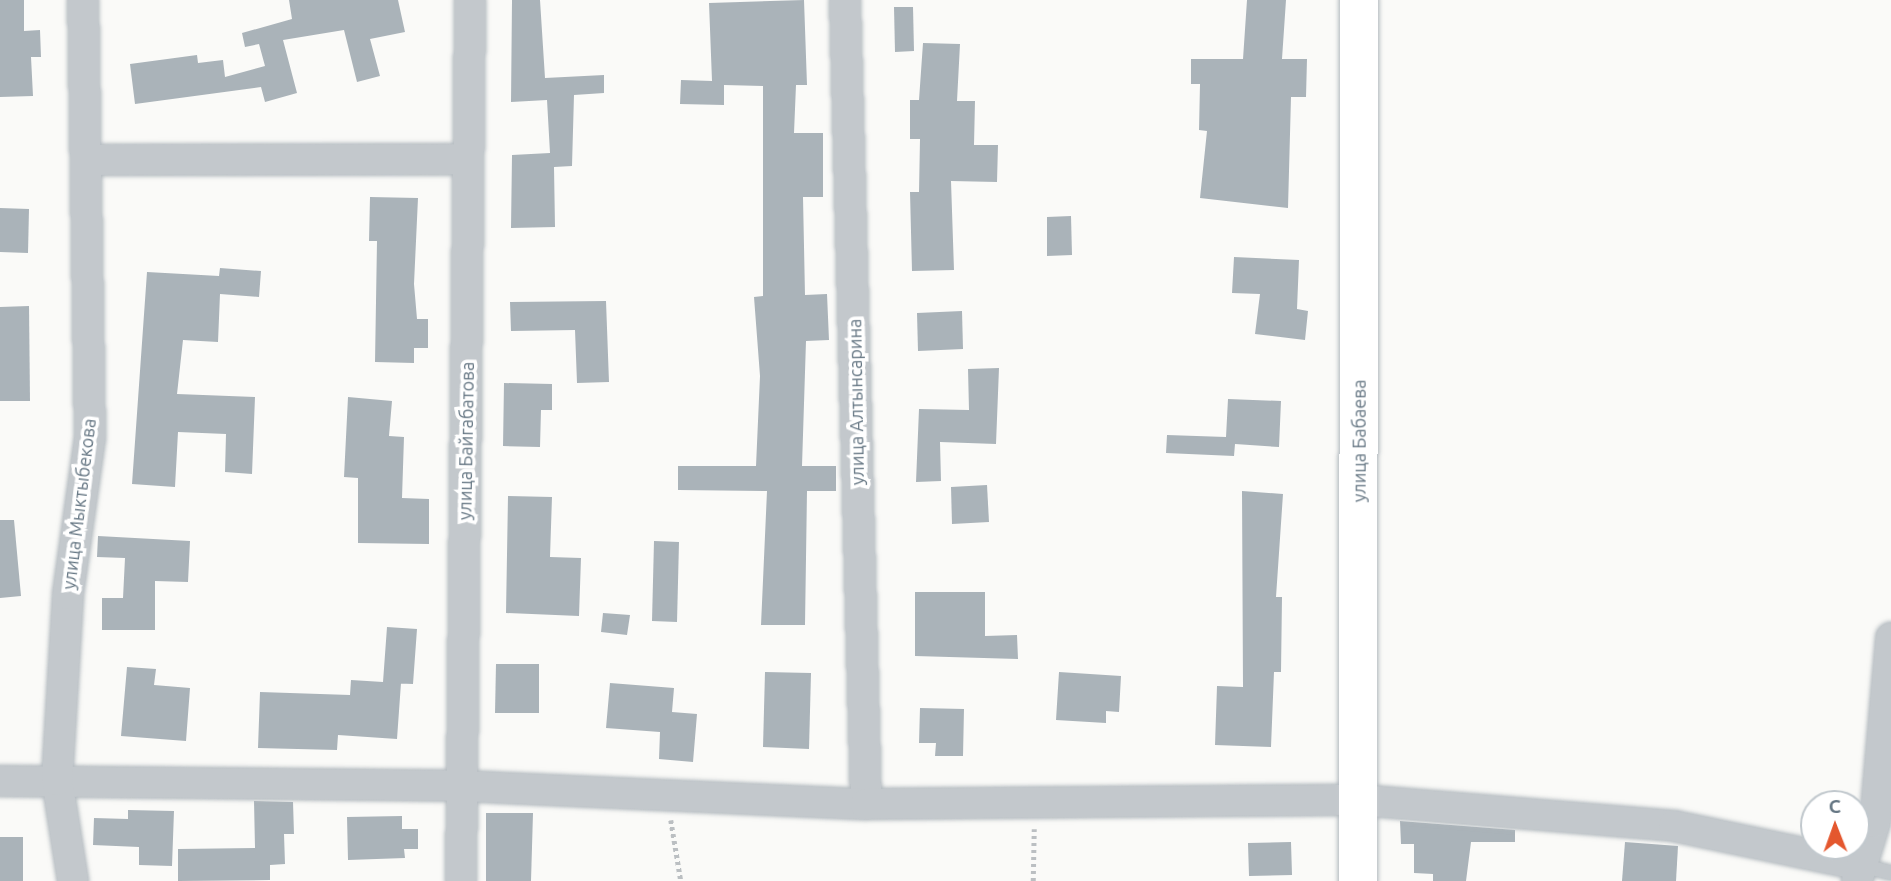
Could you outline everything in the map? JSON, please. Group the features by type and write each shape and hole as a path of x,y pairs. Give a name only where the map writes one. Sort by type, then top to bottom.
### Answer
{"street":[{"name":"улица Мыктыбекова","path":"73,881 57,780 68,594 90,438 83,0"},
{"name":"улица Байгабатова","path":"461,881 470,0"},
{"name":"улица Алтынсарина","path":"845,0 866,804"},
{"name":"улица Бабаева","path":"1358,881 1359,0"},
{"path":"86,160 468,159"},
{"path":"0,781 462,786 866,804 1359,800 1674,826 1859,873 1875,822 1891,638"}],"lane":[{"path":"1859,873 1891,873"}],"path":[{"path":"667,795 681,881"},
{"path":"1033,881 1034,802"}],"building":[{"path":"0,0 24,0 24,31 40,30 41,57 31,57 33,96 0,97"},
{"path":"289,0 398,0 405,32 370,39 380,76 357,82 344,30 283,40 297,93 265,102 261,87 135,104 130,64 197,55 198,63 223,60 225,77 265,66 259,44 245,47 242,33 292,19"},
{"path":"512,0 540,0 545,78 604,75 604,93 574,95 572,166 554,167 555,227 511,228 512,155 550,153 547,100 511,102"},
{"path":"804,0 807,85 796,85 794,133 823,133 823,197 803,197 805,295 827,294 829,340 806,341 802,466 836,466 836,491 807,491 805,625 761,625 767,491 678,490 678,466 756,466 760,376 754,297 763,296 763,86 724,85 724,105 680,104 681,80 712,81 709,3"},
{"path":"1247,0 1286,0 1282,59 1307,59 1306,97 1291,97 1288,208 1200,198 1207,131 1199,130 1200,84 1191,84 1191,59 1243,59"},
{"path":"894,7 913,7 914,51 895,52"},
{"path":"923,43 960,44 957,101 975,101 974,145 998,145 997,182 951,181 954,270 912,271 910,192 919,192 920,139 910,139 910,100 919,100"},
{"path":"370,197 418,198 414,284 417,319 428,319 428,348 414,348 414,363 375,362 377,241 369,241"},
{"path":"0,208 29,209 28,253 0,252"},
{"path":"1071,216 1072,255 1047,256 1047,217"},
{"path":"1234,257 1299,260 1297,309 1308,311 1305,340 1255,334 1260,294 1232,293"},
{"path":"220,268 261,271 259,297 220,294 218,342 183,340 177,394 255,397 252,474 225,472 226,434 178,432 175,487 132,484 147,272 219,276"},
{"path":"606,301 609,382 577,383 575,330 511,331 510,302"},
{"path":"29,306 30,401 0,401 0,307"},
{"path":"962,311 963,349 918,351 917,313"},
{"path":"999,368 996,444 940,442 941,481 916,482 919,409 969,410 968,369"},
{"path":"504,383 552,384 552,410 541,410 540,447 503,446"},
{"path":"348,397 392,401 389,436 404,437 402,498 429,499 429,544 358,543 358,478 344,477"},
{"path":"1228,399 1281,401 1279,447 1235,444 1234,456 1166,453 1167,435 1226,437"},
{"path":"987,485 989,522 952,524 951,487"},
{"path":"1242,491 1283,494 1276,597 1282,597 1281,672 1274,672 1271,747 1215,745 1217,686 1243,687"},
{"path":"508,496 552,497 550,557 581,558 579,616 506,613"},
{"path":"0,520 14,520 21,596 0,598"},
{"path":"98,536 190,541 188,582 155,581 155,630 102,630 102,598 123,598 125,558 97,557"},
{"path":"654,541 679,542 677,622 652,621"},
{"path":"915,592 985,592 985,636 1017,635 1018,659 915,656"},
{"path":"603,613 630,615 627,635 601,632"},
{"path":"387,627 417,629 413,684 401,684 397,739 338,735 337,750 258,748 260,692 350,695 351,680 383,682"},
{"path":"496,664 539,664 539,713 495,713"},
{"path":"127,667 156,669 154,685 190,688 186,741 121,736"},
{"path":"765,672 811,673 809,749 763,747"},
{"path":"1059,672 1121,676 1119,712 1106,711 1106,723 1056,720"},
{"path":"610,683 674,688 672,712 697,714 693,762 659,759 660,732 606,728"},
{"path":"920,708 964,709 963,756 935,756 936,743 919,743"},
{"path":"254,801 293,802 294,834 284,834 285,864 270,865 270,880 178,881 178,849 255,848"},
{"path":"128,810 174,811 172,866 139,865 139,847 93,845 94,818 128,819"},
{"path":"486,813 533,813 531,881 486,881"},
{"path":"402,816 402,829 418,829 418,849 404,849 405,858 348,860 347,817"},
{"path":"1400,821 1515,830 1515,842 1471,842 1466,881 1433,881 1433,874 1414,873 1414,844 1401,844"},
{"path":"0,837 23,837 23,881 0,881"},
{"path":"1291,842 1292,875 1249,876 1248,843"},
{"path":"1625,842 1678,846 1676,881 1622,881"}]}
